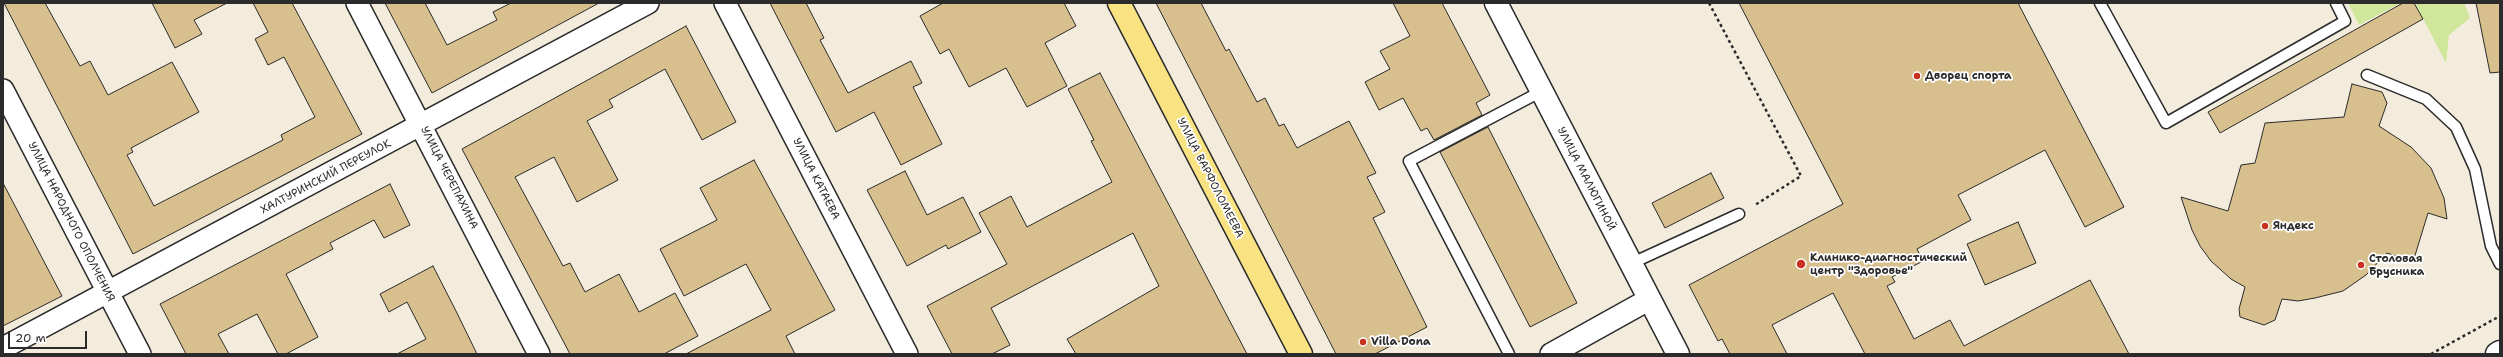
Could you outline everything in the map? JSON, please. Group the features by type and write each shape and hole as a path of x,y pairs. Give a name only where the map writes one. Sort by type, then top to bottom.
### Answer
{"main road":[{"name":"УЛИЦА ВАРФОЛОМЕЕВА","path":"1119,3 1301,354"}],"street":[{"name":"УЛИЦА ЧЕРЕПАХИНА","path":"357,3 539,354"},
{"name":"ХАЛТУРИНСКИЙ ПЕРЕУЛОК","path":"3,348 421,126 648,3"},
{"name":"УЛИЦА КАТАЕВА","path":"725,3 907,354"},
{"name":"УЛИЦА МАЛЮГИНОЙ","path":"1496,3 1648,300 1678,354"},
{"name":"УЛИЦА НАРОДНОГО ОПОЛЧЕНИЯ","path":"3,90 140,354"},
{"path":"1551,354 1648,300"}],"lane":[{"path":"2100,3 2166,123 2346,21 2336,3"},
{"path":"2367,75 2426,99 2456,127 2476,169 2491,246 2500,264"},
{"path":"1509,354 1409,161 1542,92"},
{"path":"1630,264 1739,214"}],"path":[{"path":"1709,3 1801,176 1739,214"},
{"path":"2431,354 2500,316"}],"green space":[{"path":"2348,3 2401,3 2359,25"},
{"path":"2415,3 2464,3 2470,18 2449,35 2446,63"}],"building":[{"path":"4,3 45,3 80,66 90,61 108,95 172,62 199,112 131,148 133,152 127,155 154,206 283,140 281,135 315,117 284,57 268,65 255,39 268,32 253,3 292,3 362,134 133,254"},
{"path":"152,3 227,3 194,20 202,34 175,48"},
{"path":"385,3 425,3 447,45 497,20 493,12 511,3 599,3 432,93"},
{"path":"770,3 806,3 824,38 820,40 848,93 911,61 922,83 913,87 942,144 901,165 874,112 836,132"},
{"path":"943,3 1064,3 1076,26 1045,43 1067,86 1027,107 1006,68 969,87 949,49 940,54 920,16"},
{"path":"1156,3 1201,3 1226,51 1229,49 1257,102 1265,98 1279,126 1284,124 1297,148 1349,121 1376,173 1367,177 1385,212 1373,218 1427,327 1375,354 1336,354"},
{"path":"1393,3 1442,3 1490,95 1476,103 1482,115 1434,140 1427,128 1421,131 1403,98 1379,110 1365,82 1390,69 1380,51 1410,36"},
{"name":"Дворец спорта","path":"1739,3 2018,3 2124,207 2085,227 2045,150 1958,195 1971,220 1917,249 1923,261 1892,277 1895,282 1887,286 1914,339 1950,320 1964,346 2090,280 2129,354 1865,354 1833,293 1772,325 1787,354 1730,354 1722,339 1718,341 1689,285 1843,204"},
{"path":"2403,3 2414,3 2423,19 2220,133 2208,112"},
{"path":"2476,3 2500,3 2500,72 2490,73"},
{"path":"686,26 736,122 702,140 665,69 609,100 613,107 587,121 618,180 577,202 554,157 515,177 563,266 570,263 585,292 619,274 639,312 675,293 698,336 664,354 570,354 462,149"},
{"path":"1100,73 1247,354 1076,354 1067,339 1159,286 1133,233 991,308 1010,345 992,354 952,354 927,306 1007,264 979,213 1011,196 1027,227 1112,182 1091,141 1094,140 1068,89"},
{"path":"2352,84 2382,92 2387,103 2379,126 2411,147 2431,168 2444,198 2447,219 2428,213 2413,262 2387,253 2366,275 2343,291 2298,301 2282,299 2275,320 2264,325 2240,317 2239,309 2245,287 2231,279 2211,261 2200,246 2192,230 2181,197 2228,211 2241,165 2255,163 2265,123 2344,117"},
{"path":"1488,127 1577,303 1530,327 1440,152"},
{"path":"754,160 835,310 786,336 795,354 686,354 771,310 746,264 684,296 660,249 717,220 700,188"},
{"path":"905,171 927,215 963,197 981,232 948,249 946,245 907,266 867,190"},
{"path":"1711,173 1724,198 1665,228 1652,203"},
{"path":"3,183 62,296 3,326"},
{"path":"390,184 410,225 384,238 374,220 330,243 333,249 286,274 318,337 286,354 278,354 257,314 218,334 229,354 186,354 160,304"},
{"path":"2018,222 2036,263 1985,285 1967,244"},
{"path":"433,266 477,354 397,354 426,339 407,302 389,312 380,294"}],"place":[{"name":"Дворец спорта","path":"1917,76"},
{"name":"Яндекс","path":"2265,226"},
{"name":"Клинико-диагностический центр \"Здоровье\"","path":"1801,264"},
{"name":"Столовая Брусника","path":"2361,265"},
{"name":"Villa Dona","path":"1363,342"}]}
